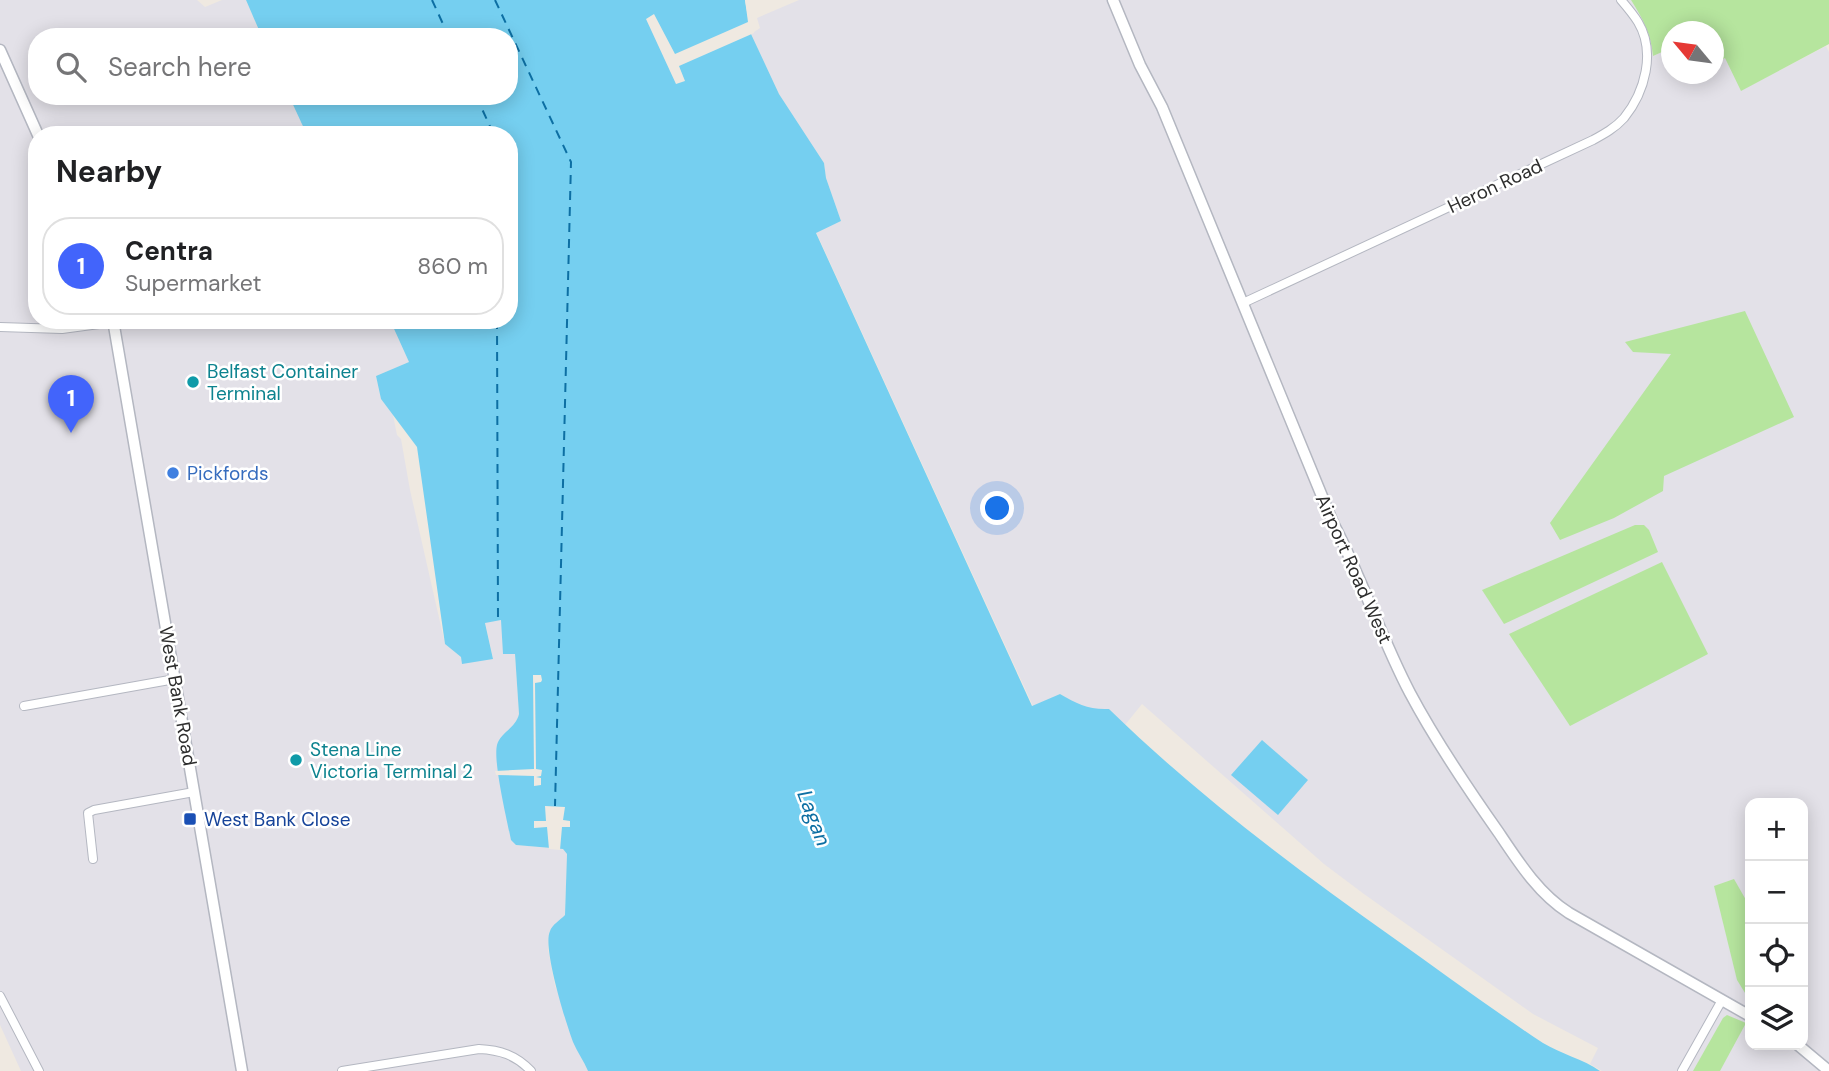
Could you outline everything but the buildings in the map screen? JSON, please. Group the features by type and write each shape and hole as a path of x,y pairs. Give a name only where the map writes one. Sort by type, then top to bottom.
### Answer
{"street":[{"name":"Airport Road West","path":"1114,0 1140,65 1162,107 1329,514 1353,560 1410,693 1497,831 1532,879 1559,906 1745,1013"},
{"name":"Heron Road","path":"1243,303 1613,128 1625,117 1640,90 1648,58 1639,23 1621,0"},
{"path":"0,50 34,126"},
{"path":"0,327 28,328"},
{"name":"West Bank Road","path":"115,329 243,1071"},
{"path":"24,706 175,679"},
{"path":"93,859 88,813 194,792"},
{"path":"0,996 39,1071"},
{"path":"1682,1071 1722,1000"},
{"path":"342,1071 479,1049 495,1049 506,1053 518,1059 531,1071"},
{"path":"1804,1050 1829,1071"},
{"path":"231,1071 240,1056"}],"shaded area":[{"path":"0,0 197,0 205,7 222,0 246,0 258,28 28,28 28,105 293,105 303,126 28,126 28,329 394,329 409,362 376,376 381,399 393,415 397,435 401,439 445,644 461,657 493,658 485,622 502,620 503,654 515,654 519,714 512,727 511,839 516,845 563,849 567,854 565,915 549,932 548,949 555,986 572,1039 588,1071 21,1071 0,1025"},
{"path":"799,0 1631,0 1651,37 1653,56 1661,52 1661,84 1724,84 1725,58 1742,90 1826,46 1829,52 1829,1071 1602,1071 1590,1064 1598,1048 1533,1014 1324,864 1142,704 1125,725 1109,709 1093,710 1060,694 1033,706 816,232 841,221 826,178 824,163 779,94 751,34 760,28 757,18"}],"green space":[{"path":"1631,0 1829,0 1829,44 1741,91 1724,59 1724,21 1661,21 1661,52 1653,56 1646,27"},
{"path":"1745,311 1794,417 1664,476 1663,491 1614,518 1560,540 1550,523 1671,354 1633,352 1625,342"},
{"path":"1635,525 1644,525 1649,530 1658,552 1504,624 1482,590"},
{"path":"1662,562 1708,654 1570,726 1509,634"},
{"path":"1734,879 1745,898 1745,993 1737,980 1714,886"},
{"path":"1727,1015 1745,1025 1720,1071 1693,1071"}],"water":[{"name":"Lagan","path":"246,0 745,0 751,34 779,94 824,163 826,178 841,221 816,233 1032,706 1060,694 1083,706 1109,709 1212,801 1320,885 1543,1043 1600,1071 588,1071 570,1032 549,952 550,931 565,915 567,854 563,849 516,845 511,840 501,791 497,745 519,714 515,654 503,654 501,620 485,623 493,659 462,664 461,657 445,644 417,447 381,399 376,376 409,362 394,329 518,329 518,126 303,126 293,105 518,105 518,28 258,28"},
{"path":"1262,740 1308,780 1278,815 1231,775"}],"pier":[{"path":"745,0 749,0 754,33 679,66 685,81 676,84 646,19 654,14 675,54 748,22"},
{"path":"533,675 541,675 542,680 535,683 536,769 542,770 541,776 536,777 541,778 541,785 534,786 534,776 496,775 495,771 534,769"},
{"path":"545,806 565,807 563,820 570,821 570,827 562,827 560,850 549,849 547,827 534,828 534,821 546,821"}],"ferry route":[{"path":"432,0 445,28"},
{"path":"495,0 508,28"},
{"path":"518,49 571,162 555,806"},
{"path":"480,105 490,126"},
{"path":"497,329 498,621"}],"place":[{"name":"Belfast Container Terminal","path":"193,382"},
{"name":"Centra","path":"71,433"},
{"name":"Pickfords","path":"173,473"},
{"name":"Stena Line Victoria Terminal 2","path":"296,760"},
{"name":"West Bank Close","path":"190,819"}]}
